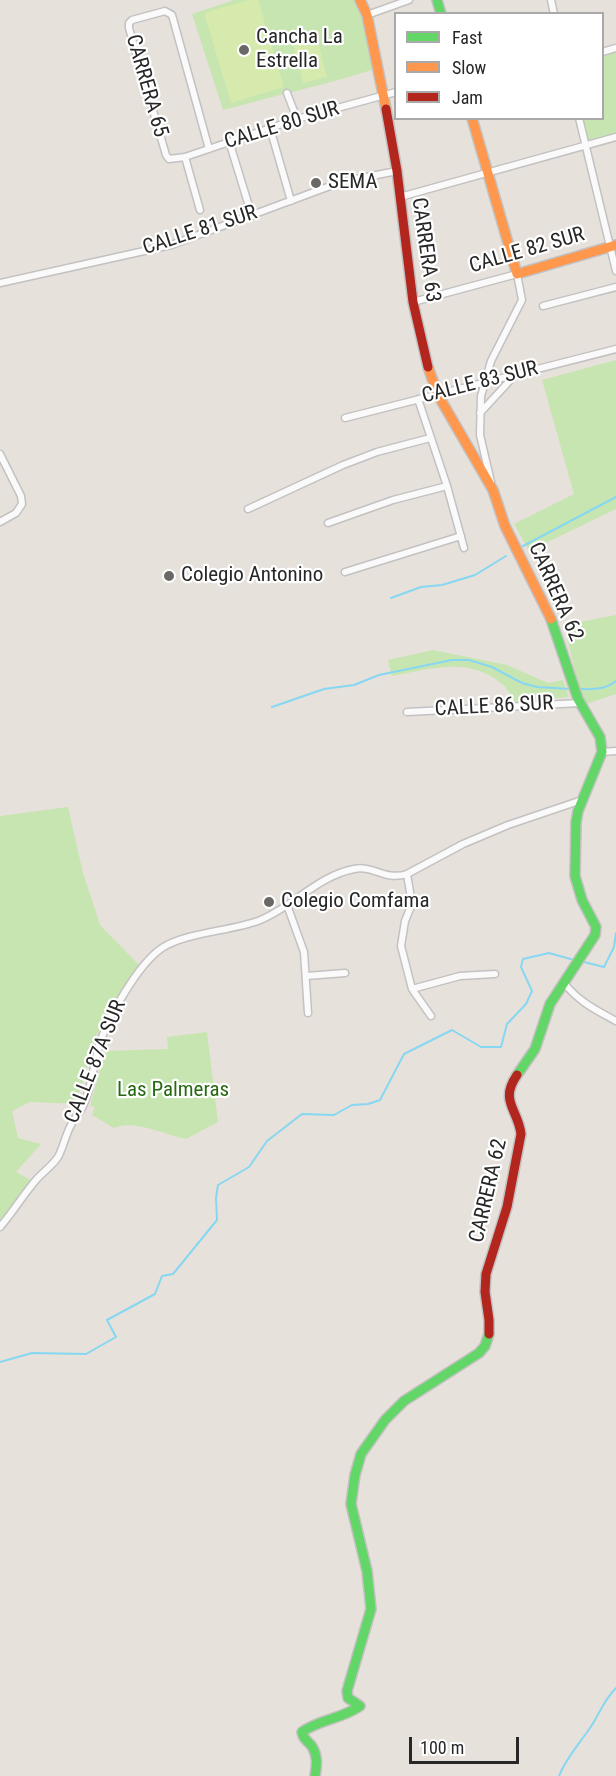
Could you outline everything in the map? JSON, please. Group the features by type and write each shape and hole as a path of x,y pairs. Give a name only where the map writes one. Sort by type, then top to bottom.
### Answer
{"street":[{"name":"CARRERA 63","path":"360,0 367,15 384,95 397,171 413,302 426,362 438,394 493,490"},
{"path":"367,15 409,0"},
{"name":"CARRERA 65","path":"170,159 166,155 129,28 132,20 165,11 172,15 209,149"},
{"name":"CALLE 80 SUR","path":"170,159 185,158 297,119 394,92"},
{"path":"287,93 297,119"},
{"name":"CARRERA 62","path":"315,1776 317,1765 314,1747 303,1737 302,1732 360,1706 348,1698 347,1694 371,1602 367,1571 351,1504 358,1462 364,1448 400,1405 479,1353 488,1343 486,1275 508,1204 521,1134 508,1092 511,1083 535,1049 550,1004 596,935 596,927 582,900 575,876 576,822 582,800 602,752 597,731 572,683 553,623 505,526 493,490 480,435 484,382 491,361 522,300 517,274 473,120"},
{"path":"579,120 613,245 616,271"},
{"path":"270,128 291,201"},
{"path":"400,197 616,136"},
{"path":"229,141 252,216"},
{"name":"CARRERA 65","path":"185,158 200,210"},
{"name":"CALLE 81 SUR","path":"0,283 171,245 356,178 397,171"},
{"name":"CALLE 82 SUR","path":"413,302 613,245"},
{"path":"543,306 616,287"},
{"name":"CALLE 83 SUR","path":"345,418 616,349"},
{"path":"480,413 516,374"},
{"path":"418,399 447,486 464,548"},
{"path":"248,509 343,465 377,452 430,438"},
{"path":"0,454 21,496 22,504 16,513 0,522"},
{"path":"328,523 393,500 447,486"},
{"path":"345,572 461,536"},
{"name":"CALLE 86 SUR","path":"407,712 578,698"},
{"path":"602,752 616,751"},
{"name":"CALLE 87A SUR","path":"0,1227 34,1181 57,1158 71,1123 86,1099 99,1047 112,1012 153,956 170,943 259,921 330,878 356,869 365,869 397,878 463,844 582,800"},
{"path":"407,874 412,904 405,921 401,946 412,989 431,1016"},
{"path":"287,904 302,943 308,1013"},
{"path":"306,976 345,973"},
{"path":"412,989 460,976 495,974"},
{"path":"564,984 586,1006 616,1021"}],"green space":[{"path":"234,0 355,0 362,17 375,69 223,110 192,14"},
{"name":"Cancha La Estrella","path":"248,0 258,0 284,87 231,103 204,13"},
{"path":"317,38 327,77 303,83 293,44"},
{"path":"616,48 616,137 585,146 579,120 604,120 604,52"},
{"path":"616,360 616,509 529,551 514,524 574,494 542,380"},
{"path":"616,615 616,694 583,705 564,625"},
{"path":"433,650 507,665 548,683 563,680 569,697 515,702 503,685 488,675 462,667 434,668 392,676 388,660"},
{"path":"68,807 83,873 100,925 140,966 114,1002 96,1036 76,1104 30,1102 12,1111 18,1138 41,1144 16,1172 32,1181 0,1220 0,816"},
{"name":"Las Palmeras","path":"207,1032 218,1122 186,1139 140,1126 114,1128 92,1115 95,1107 90,1106 105,1051 168,1049 167,1037"}],"waterway":[{"path":"523,546 616,497"},
{"path":"391,598 421,587 442,585 475,575 506,556"},
{"path":"272,707 324,689 354,685 379,675 452,660 469,660 492,667 522,683 537,687 571,689"},
{"path":"577,689 602,688 616,681"},
{"path":"580,961 604,967 614,947 616,933"},
{"path":"0,1362 32,1353 86,1354 116,1337 107,1320 155,1294 162,1276 173,1274 217,1220 218,1185 249,1167 267,1141 302,1114 334,1115 352,1105 368,1104 380,1100 404,1054 452,1030 481,1047 501,1047 507,1024 526,1004 532,991 521,967 523,959 549,953 574,960"},
{"path":"559,1776 569,1757 616,1688"}],"traffic: fast":[{"path":"437,0 440,12"},
{"path":"517,1075 535,1049 550,1004 595,935 596,927 582,900 575,876 576,822 578,811 602,752 600,737 578,699 551,619"},
{"path":"315,1776 316,1756 302,1732 360,1706 348,1698 347,1691 371,1609 367,1571 351,1504 361,1454 385,1420 404,1401 479,1353 485,1346 489,1334"}],"traffic: slow":[{"path":"360,0 367,15 386,109"},
{"path":"473,120 517,274 616,245"},
{"path":"428,367 438,395 493,490 505,526 551,619"}],"traffic: jam":[{"path":"386,109 397,171 413,302 428,367"},
{"path":"489,1334 485,1292 486,1274 507,1207 521,1134 510,1099 512,1084 517,1075"}],"place":[{"name":"Cancha La Estrella","path":"244,50"},
{"name":"SEMA","path":"316,183"},
{"name":"Colegio Antonino","path":"169,576"},
{"name":"Colegio Comfama","path":"269,902"}]}
